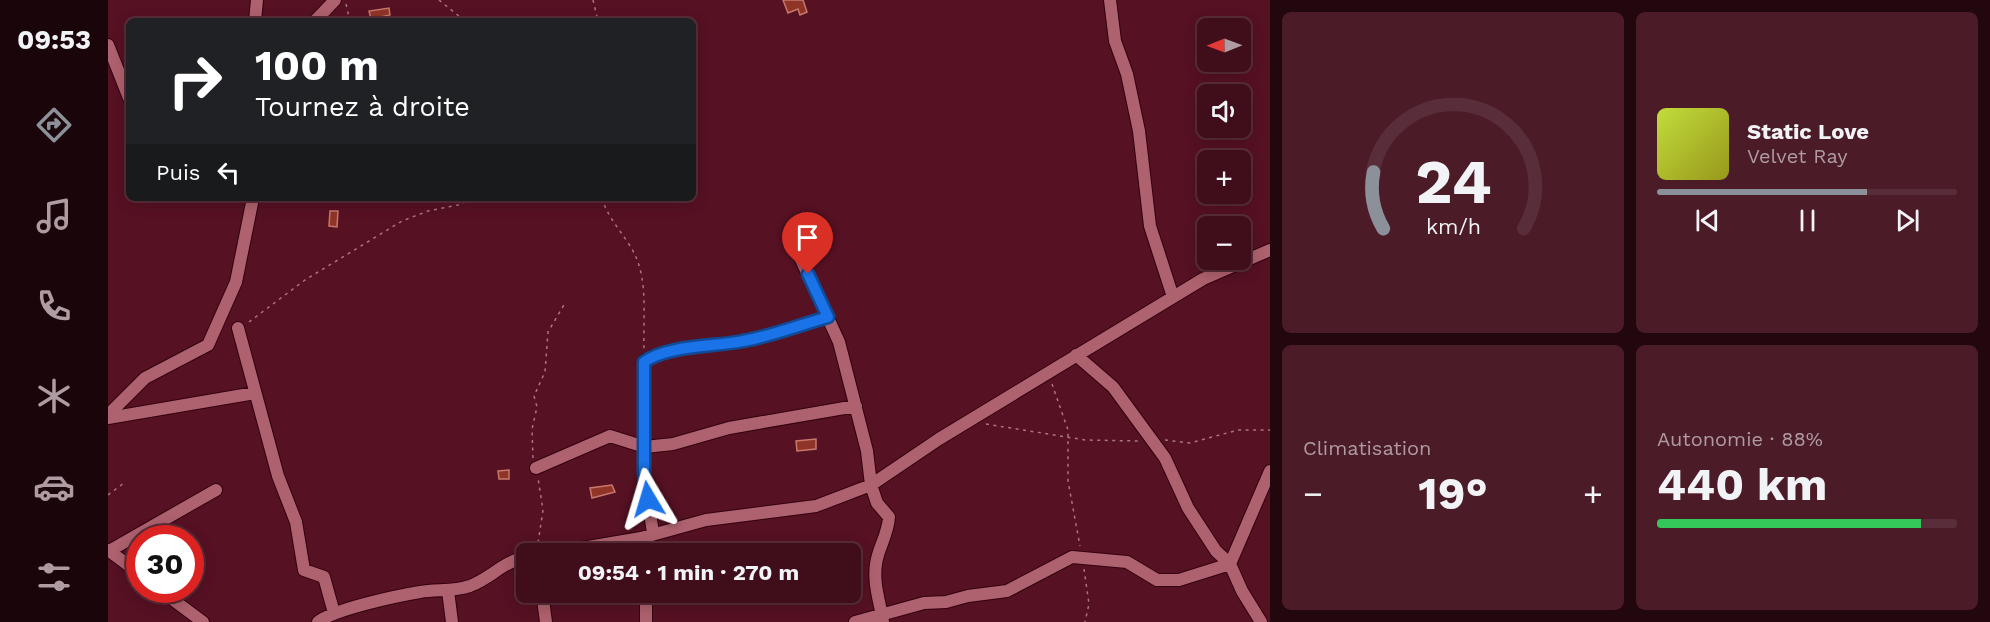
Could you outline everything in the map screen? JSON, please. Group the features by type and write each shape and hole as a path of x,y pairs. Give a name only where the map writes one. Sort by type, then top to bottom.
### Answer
{"street":[{"path":"255,18 257,0"},
{"path":"318,18 335,0"},
{"path":"1110,0 1115,41 1127,74 1140,131 1150,226 1173,297"},
{"path":"108,45 126,85"},
{"path":"108,416 145,378 208,345 236,282 251,201"},
{"path":"612,543 641,538 706,520 816,506 871,485 939,439 1203,279 1270,250"},
{"path":"798,253 839,342 867,451 871,485 877,502 889,518 888,534 876,561 875,581 882,617"},
{"path":"653,533 644,474 644,362 672,348 690,350 743,341 828,317"},
{"path":"238,328 278,477 296,522 304,570 324,577 334,613"},
{"path":"1076,355 1113,387 1166,458 1188,508 1216,551 1230,564 1242,591 1261,622"},
{"path":"108,416 255,393"},
{"path":"536,468 610,436 645,447 673,444 729,428 856,406"},
{"path":"855,622 882,617 924,603 946,602 968,596 1007,591 1063,560 1127,562 1157,580 1179,580 1230,564 1270,471"},
{"path":"126,564 108,550 216,490"},
{"path":"641,538 642,543"},
{"path":"318,622 334,613 421,592 448,591 468,587 487,578 504,564 516,560"},
{"path":"448,591 452,622"},
{"path":"177,603 203,622"},
{"path":"543,603 546,622"},
{"path":"646,603 646,622"}],"path":[{"path":"345,0 349,18"},
{"path":"439,0 461,18"},
{"path":"593,0 597,18"},
{"path":"238,328 273,307 305,280 402,222 429,211 467,201"},
{"path":"604,201 640,267 643,282 644,362"},
{"path":"538,543 543,510 532,449 537,407 534,396 546,372 548,332 565,303"},
{"path":"1047,372 1064,418 1068,436 1072,512 1089,604 1085,622"},
{"path":"984,424 1101,441 1190,442 1238,430 1270,430"},
{"path":"108,495 124,483"}],"building":[{"path":"783,0 803,0 807,12 800,15 798,9 788,13"},
{"path":"389,8 390,15 371,18 369,11"},
{"path":"330,211 338,211 337,227 329,226"},
{"path":"816,439 816,449 797,451 796,441"},
{"path":"509,470 509,479 499,479 498,471"},
{"path":"612,485 615,492 592,498 590,488"}],"route":[{"path":"648,499 644,474 644,362 672,348 690,350 743,341 768,336 828,317 808,274"}]}
